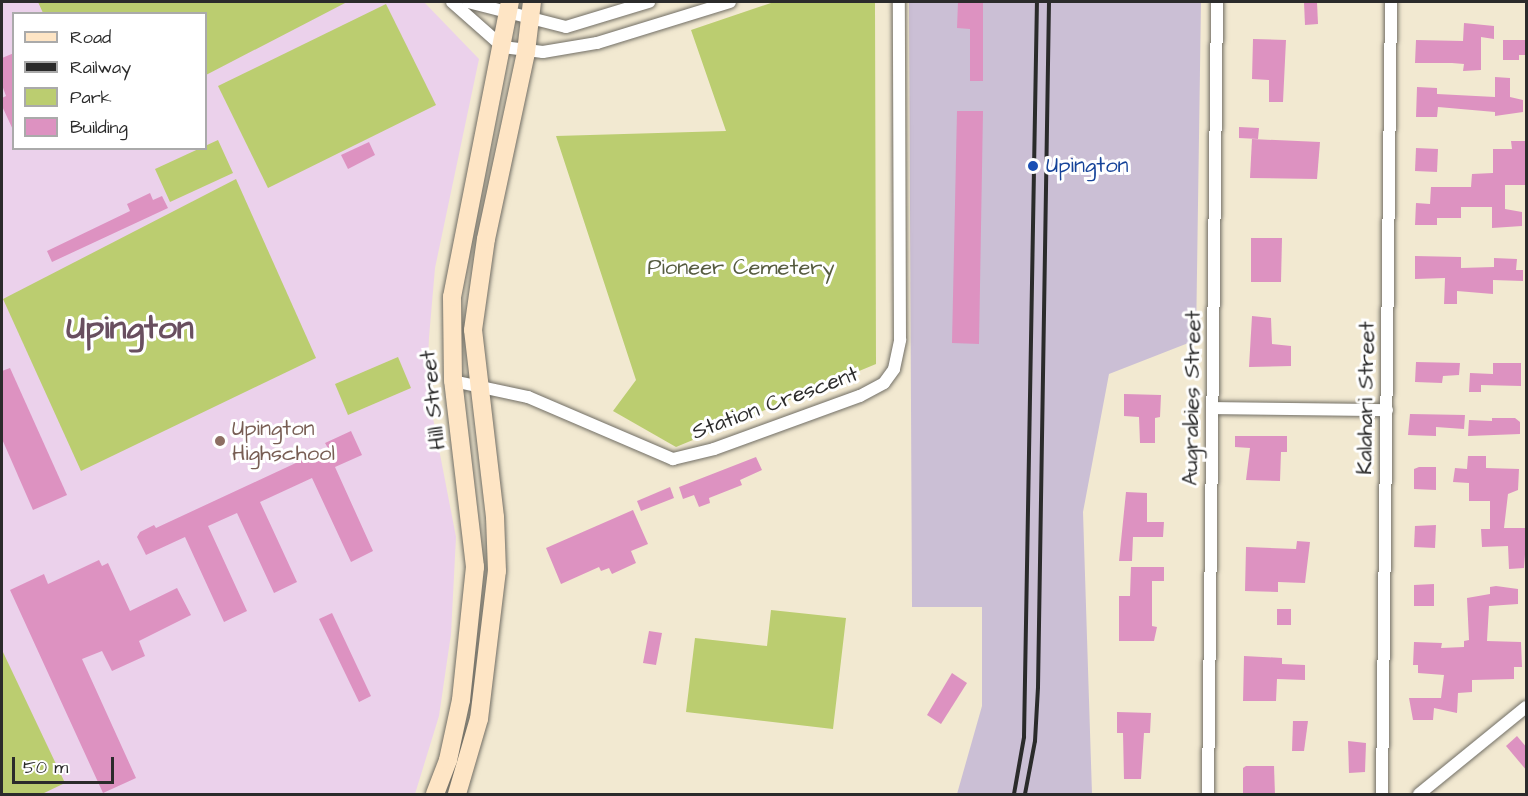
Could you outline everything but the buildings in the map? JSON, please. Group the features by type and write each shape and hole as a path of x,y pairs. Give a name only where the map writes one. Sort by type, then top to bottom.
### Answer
{"street":[{"path":"452,2 502,47 526,52 558,52 588,45 730,2"},
{"path":"468,2 509,7 531,20 566,27 649,2"},
{"name":"Hill Street","path":"457,795 479,720 497,571 495,517 477,383 473,330 477,292 526,52 532,2"},
{"name":"Station Crescent","path":"453,381 477,383 538,400 673,459 714,449 860,396 884,383 894,369 900,340 899,2"},
{"name":"Augrabies Street","path":"1208,795 1217,2"},
{"name":"Kalahari Street","path":"1382,795 1391,2"},
{"name":"Hill Street","path":"435,795 448,760 460,700 475,567 453,381 452,297 509,7"},
{"path":"1213,408 1387,410"},
{"path":"1419,795 1527,707"}],"shaded area":[{"name":"Upington Highschool","path":"2,2 424,2 479,59 435,268 427,387 456,537 451,634 439,716 415,794 2,794"},
{"path":"909,2 1201,2 1196,340 1109,374 1083,512 1092,794 957,794 982,706 982,607 912,607"}],"green space":[{"path":"38,2 347,2 207,74 207,12 43,12"},
{"name":"Pioneer Cemetery","path":"774,2 875,2 876,364 676,447 613,411 636,380 556,136 726,131 691,30"},
{"path":"386,4 436,105 268,188 218,86"},
{"path":"218,140 233,173 170,202 155,169 196,150 207,150 207,145"},
{"path":"236,179 316,358 81,471 3,299"},
{"path":"398,357 411,388 348,415 335,384"},
{"path":"771,610 846,618 833,729 686,712 695,638 767,646"},
{"path":"2,650 65,783 42,794 2,794"}],"railway":[{"path":"1014,794 1024,737 1037,2"},
{"path":"1025,794 1035,741 1038,687 1049,2"}],"place":[{"name":"Upington","path":"1033,166"},
{"name":"Upington Highschool","path":"220,441"}],"district":[{"name":"Upington","path":"130,329"}]}
